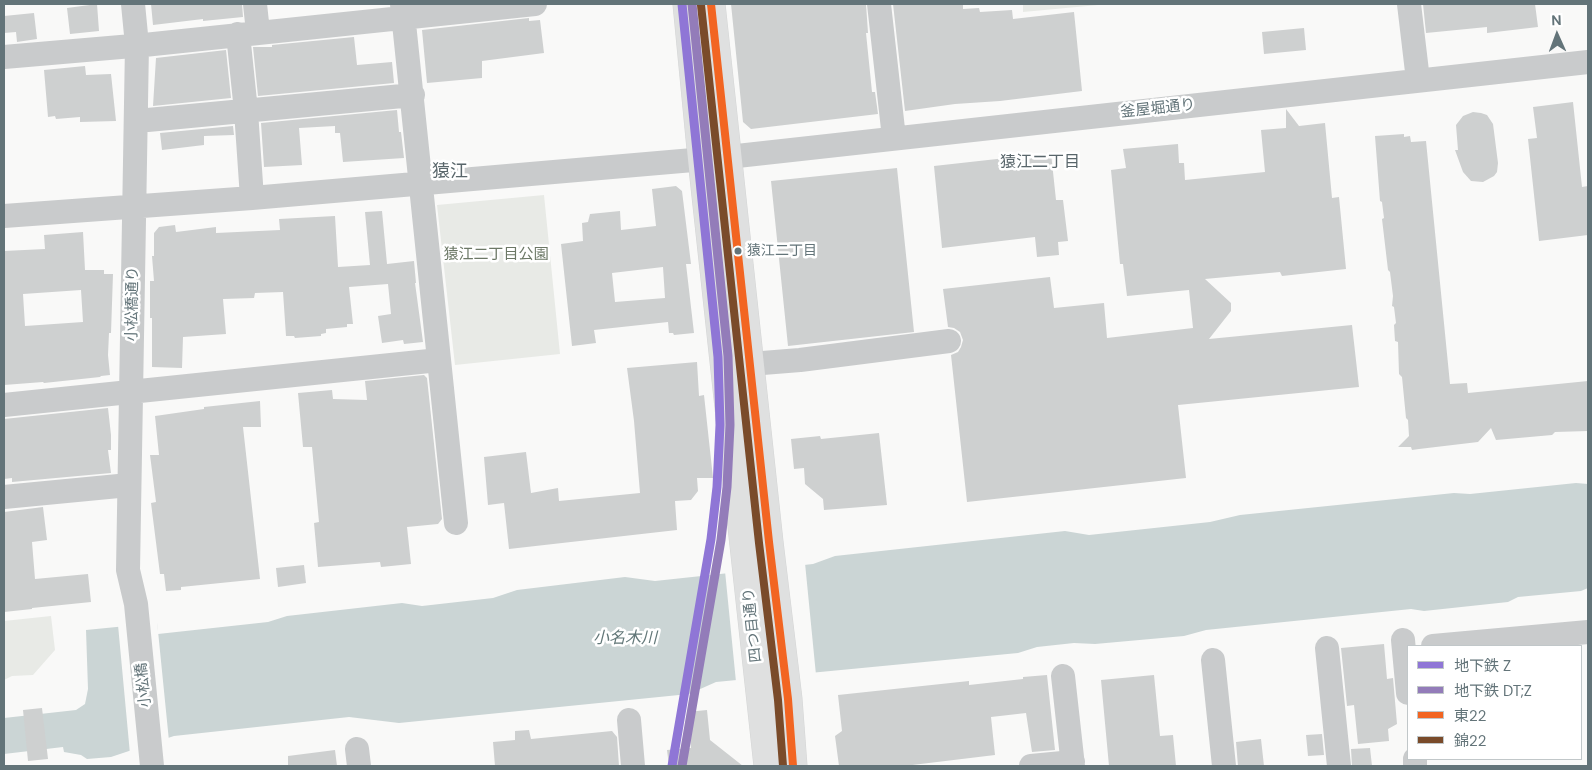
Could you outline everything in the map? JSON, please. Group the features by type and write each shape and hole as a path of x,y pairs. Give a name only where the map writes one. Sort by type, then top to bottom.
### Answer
{"main road":[{"path":"687,4 750,364 757,544"},
{"path":"711,4 715,158 775,701 793,766"},
{"path":"768,766 775,701"}],"street":[{"name":"小松橋通り","path":"133,4 137,45 137,120 128,570 136,604"},
{"path":"252,198 246,111 248,33 256,4"},
{"path":"4,57 248,33 403,10 535,4"},
{"path":"879,4 894,138"},
{"path":"1409,4 1418,80"},
{"path":"403,10 456,523"},
{"name":"釜屋堀通り","path":"4,216 252,198 715,158 1588,62"},
{"path":"137,120 413,95"},
{"path":"750,364 800,360 949,341"},
{"path":"4,405 439,360"},
{"path":"4,497 129,485"},
{"name":"小松橋","path":"136,604 152,766"},
{"path":"1444,645 1588,632"},
{"path":"1405,646 1407,677"},
{"path":"1327,648 1339,766"},
{"path":"1213,660 1224,766"},
{"path":"1031,766 1073,764 1063,676"},
{"path":"628,720 634,766"}],"green space":[{"path":"1023,4 1109,4 1023,12"},
{"name":"猿江二丁目公園","path":"544,195 560,354 455,365 437,205"},
{"path":"51,616 55,650 33,675 12,676 4,680 4,621"}],"water":[{"name":"小名木川","path":"1576,483 1588,484 1588,588 1581,591 1518,597 1508,602 1424,611 1411,609 1206,630 1184,636 1095,644 1074,643 1037,647 1018,653 716,682 689,694 399,723 349,717 174,736 111,757 87,759 81,755 64,752 63,747 4,754 4,718 76,710 85,704 88,689 86,630 157,623 158,634 268,622 287,616 402,603 422,606 493,598 517,590 625,577 655,581 813,564 835,556 1065,531 1089,535 1210,522 1240,515 1454,493 1470,494"}],"pier":[{"path":"805,563 816,675 736,682 725,571"},
{"path":"157,621 169,741 130,754 118,625"}],"building":[{"path":"97,4 99,31 70,34 67,8"},
{"path":"151,4 242,4 243,17 203,21 203,19 153,25"},
{"path":"731,4 866,4 868,33 866,33 872,92 875,92 878,114 751,129 743,122"},
{"path":"893,4 963,4 963,9 979,8 980,12 1012,10 1013,19 1074,12 1082,91 905,111"},
{"path":"1423,4 1535,4 1538,27 1487,33 1487,27 1426,33"},
{"path":"34,13 37,39 17,42 16,32 4,33 4,16"},
{"path":"529,18 529,21 540,20 544,53 482,61 482,78 427,83 422,30"},
{"path":"1304,28 1306,50 1264,54 1262,32"},
{"path":"354,37 357,65 392,62 394,83 258,96 253,47 272,47 272,45"},
{"path":"226,50 231,98 153,106 156,58"},
{"path":"85,66 86,75 111,74 116,121 80,122 80,117 56,119 55,116 48,117 44,70"},
{"path":"1573,102 1582,187 1588,186 1588,235 1539,241 1528,139 1537,138 1533,107"},
{"path":"1286,109 1299,126 1325,123 1332,198 1339,197 1346,269 1282,276 1280,272 1205,279 1231,303 1231,311 1209,339 1352,325 1359,387 1178,405 1186,478 967,502 951,355 958,352 963,340 960,332 948,327 943,289 1050,277 1054,308 1104,303 1107,338 1193,328 1189,290 1127,296 1123,264 1120,264 1111,170 1126,168 1123,149 1178,144 1179,163 1184,163 1185,180 1265,172 1261,130 1286,128"},
{"path":"397,110 404,158 343,162 340,133 335,133 335,126 299,128 302,165 264,167 261,123"},
{"path":"1473,112 1487,115 1493,124 1498,163 1497,172 1494,176 1483,182 1471,181 1463,172 1455,150 1458,150 1456,125 1463,116"},
{"path":"233,126 234,135 204,136 204,145 162,150 160,133"},
{"path":"1404,134 1404,137 1410,136 1411,142 1426,141 1450,384 1467,383 1468,393 1588,381 1588,431 1555,432 1552,435 1496,440 1491,428 1478,442 1412,450 1411,447 1398,447 1409,436 1408,420 1406,418 1402,377 1399,374 1398,342 1395,341 1394,325 1396,323 1394,307 1392,306 1393,296 1382,219 1384,218 1382,202 1380,201 1375,136"},
{"path":"1051,153 1056,200 1063,200 1068,241 1058,242 1059,255 1037,257 1035,237 942,248 934,166"},
{"path":"897,168 914,332 788,346 771,181"},
{"path":"676,186 682,191 691,264 686,264 694,333 674,335 669,333 668,322 594,330 596,343 572,346 561,244 583,241 582,223 588,222 590,214 620,211 621,230 656,226 652,189","holes":["663,267 665,298 615,302 612,273"]},
{"path":"382,211 387,264 414,261 423,342 404,344 403,340 382,343 378,316 391,314 388,284 349,287 353,324 347,324 347,327 326,329 326,333 321,334 321,336 295,338 294,336 286,336 283,292 255,293 254,298 223,299 226,334 183,337 182,368 152,367 150,281 154,281 152,256 154,256 154,233 159,227 175,225 176,232 216,227 216,233 280,230 279,219 335,216 338,267 370,265 365,212"},
{"path":"83,232 85,270 104,270 104,274 113,274 111,333 109,333 108,355 110,375 44,383 4,385 4,251 45,249 44,235","holes":["81,290 83,322 25,326 23,294"]},
{"path":"697,362 699,396 704,395 713,478 697,478 698,491 691,500 675,501 677,530 509,549 504,503 488,505 484,457 526,452 531,493 558,488 559,501 640,493 627,368"},
{"path":"424,375 427,378 442,519 438,524 407,527 411,564 381,567 380,562 318,567 314,523 319,522 312,447 303,447 298,393 332,390 333,399 367,400 365,381"},
{"path":"260,401 261,427 243,427 260,579 181,587 181,590 166,591 164,574 160,574 151,503 156,502 150,455 159,455 155,416 204,409 204,407"},
{"path":"108,408 111,450 108,450 111,473 12,482 12,478 4,479 4,419"},
{"path":"879,433 887,505 824,510 823,499 805,484 804,468 794,469 791,439 820,436 821,439"},
{"path":"43,507 47,540 32,542 35,579 88,574 91,602 4,612 4,512"},
{"path":"304,565 306,583 278,587 276,568"},
{"path":"1384,644 1387,679 1393,678 1397,724 1388,729 1389,741 1358,744 1354,705 1347,706 1341,648"},
{"path":"1047,675 1055,750 1032,752 1026,713 991,717 995,755 904,766 839,766 835,736 842,731 838,695 969,681 969,685"},
{"path":"1154,675 1160,736 1173,735 1176,766 1109,766 1101,680"},
{"path":"42,708 48,759 28,761 23,710"},
{"path":"707,710 710,740 743,766 669,766 667,750 691,748 687,712"},
{"path":"529,730 531,739 612,731 617,737 619,766 495,766 493,742 515,740 515,731"},
{"path":"1322,734 1324,755 1308,756 1306,735"},
{"path":"1261,739 1264,766 1238,766 1236,742"},
{"path":"1370,748 1372,766 1352,766 1351,749"},
{"path":"335,750 337,766 288,766 288,756"}],"metro line":[{"name":"Z","path":"672,766 711,539 717,487 720,425 718,357 682,4"},
{"name":"DT;Z","path":"682,766 721,540 727,487 730,425 728,356 692,4"}],"transit line":[{"name":"東22","path":"711,4 769,542 788,699 793,766"},
{"name":"錦22","path":"701,5 759,543 778,700 783,766"}],"place":[{"name":"猿江二丁目","path":"738,251"}],"district":[{"name":"猿江二丁目","path":"1040,163"},
{"name":"猿江","path":"450,172"}]}
